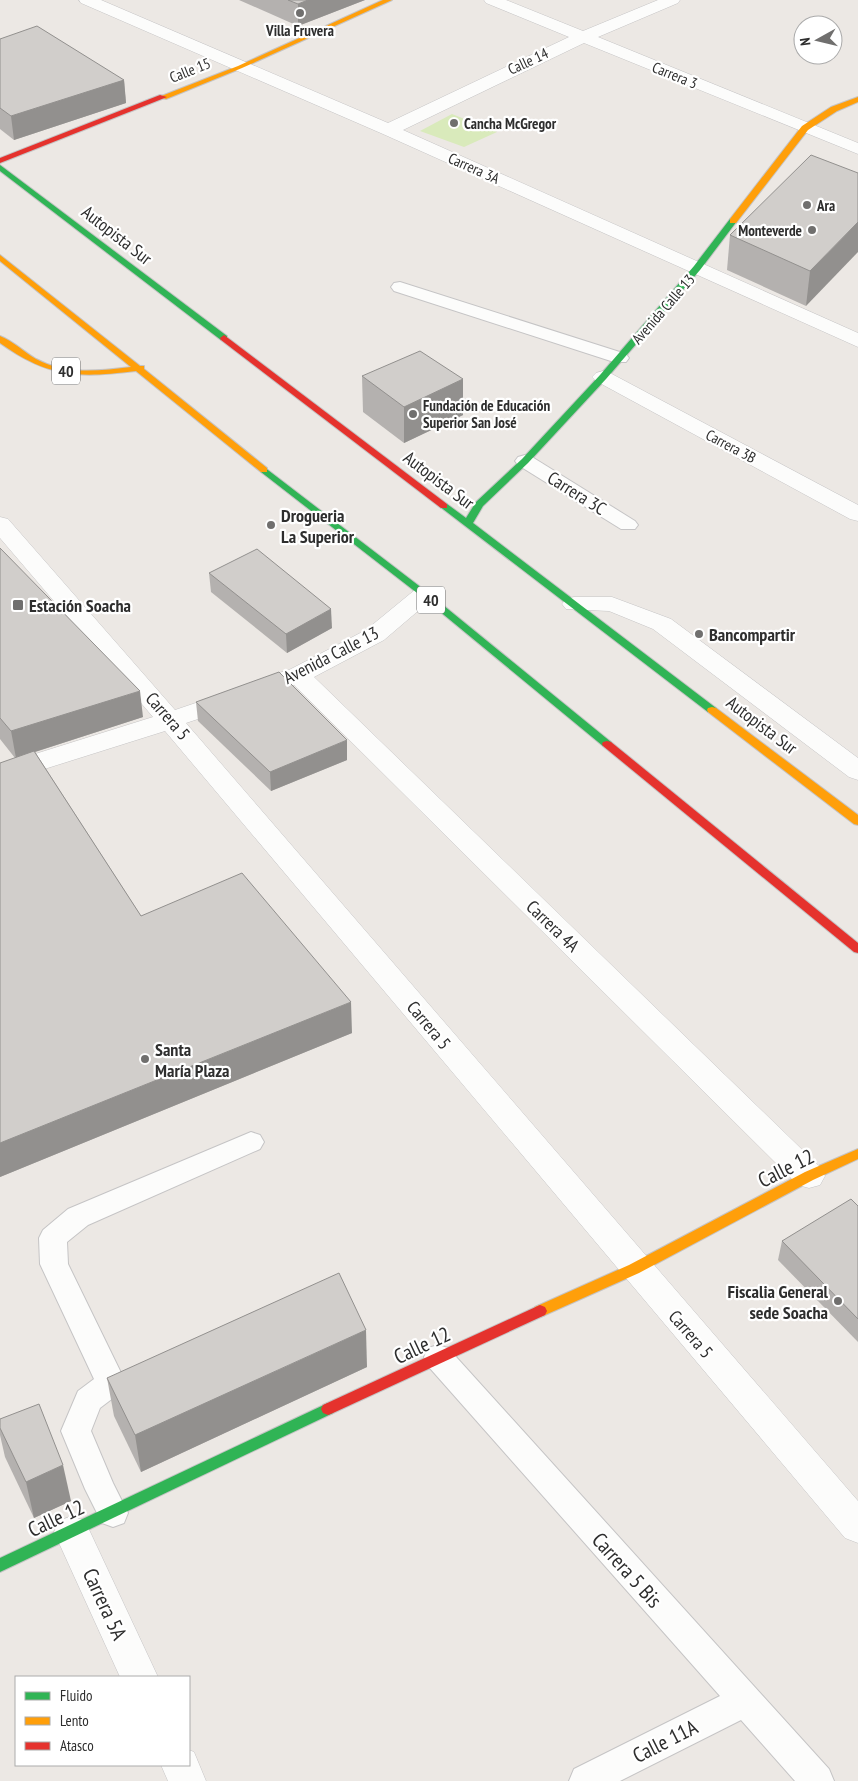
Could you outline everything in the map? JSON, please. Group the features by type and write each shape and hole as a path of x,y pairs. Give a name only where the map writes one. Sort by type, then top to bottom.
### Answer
{"main road":[{"name":"Calle 15","path":"0,161 240,67 389,0"},
{"name":"Avenida Calle 13","path":"468,524 479,504 525,461 603,377 697,268 805,128 858,98"},
{"name":"Autopista Sur","path":"0,167 858,821"},
{"name":"40","path":"0,257 141,368 296,496 424,594 858,949"},
{"name":"40","path":"0,338 23,356 48,369 88,374 141,368"},
{"name":"Calle 12","path":"0,1565 113,1513 438,1357 634,1269 809,1176 858,1154"}],"street":[{"name":"Carrera 3A","path":"87,0 389,130 858,342"},
{"name":"Carrera 3","path":"492,0 858,149"},
{"name":"Calle 14","path":"389,130 453,96 580,37 672,0"},
{"name":"Carrera 3B","path":"603,377 858,514"},
{"name":"Carrera 5","path":"0,524 171,720 634,1269 858,1527"},
{"name":"Avenida Calle 13","path":"2,770 171,720 298,675 375,635 424,594"},
{"path":"574,604 612,604 662,624 858,771"},
{"name":"Carrera 4A","path":"298,675 809,1176"},
{"name":"Carrera 5A","path":"72,1532 139,1676"},
{"path":"180,1766 187,1781"}],"lane":[{"path":"400,287 620,358"},
{"name":"Carrera 3C","path":"525,461 628,525"},
{"path":"111,1383 54,1264 53,1238 78,1218 250,1142"},
{"name":"Carrera 5 Bis","path":"438,1357 817,1781"},
{"path":"113,1513 100,1489 76,1431 88,1400 111,1383 138,1372"},
{"name":"Calle 11A","path":"586,1781 744,1701"}],"green space":[{"name":"Cancha McGregor","path":"452,114 497,132 464,147 420,131"}],"building":[{"path":"288,0 308,0 298,4"},
{"path":"37,26 124,80 11,116 0,108 0,39"},
{"path":"811,155 858,173 858,222 810,271 730,235"},
{"path":"420,351 463,379 404,407 362,376"},
{"path":"0,548 140,691 11,731 0,718"},
{"path":"257,549 331,609 286,634 209,573"},
{"path":"279,672 347,740 270,772 196,702"},
{"path":"34,751 141,916 242,873 351,1002 0,1143 0,763"},
{"name":"Fiscalia General sede Soacha","path":"851,1199 858,1206 858,1319 782,1241"},
{"path":"339,1273 366,1330 135,1435 107,1378"},
{"path":"39,1404 63,1465 26,1482 0,1428 0,1419"}],"traffic: fast":[{"path":"0,167 224,338"},
{"path":"468,523 479,504 525,461 603,377 697,268 733,221"},
{"path":"264,470 424,594 607,744"},
{"path":"444,506 712,710"},
{"path":"0,1565 328,1409"}],"traffic: slow":[{"path":"163,97 240,67 389,0"},
{"path":"733,221 805,128 834,109 858,99"},
{"path":"0,257 264,470"},
{"path":"0,339 35,362 66,372 100,373 141,368"},
{"path":"712,710 858,821"},
{"path":"540,1311 634,1269 809,1176 858,1154"}],"traffic: jam":[{"path":"0,161 163,97"},
{"path":"224,338 444,506"},
{"path":"607,744 858,949"},
{"path":"328,1409 540,1311"}],"place":[{"name":"Villa Fruvera","path":"300,13"},
{"name":"Cancha McGregor","path":"454,123"},
{"name":"Ara","path":"807,205"},
{"name":"Monteverde","path":"812,230"},
{"name":"Fundación de Educación Superior San José","path":"413,414"},
{"name":"Drogueria La Superior","path":"271,525"},
{"name":"Estación Soacha","path":"18,605"},
{"name":"Bancompartir","path":"699,634"},
{"name":"Santa María Plaza","path":"145,1059"},
{"name":"Fiscalia General sede Soacha","path":"838,1301"}]}
